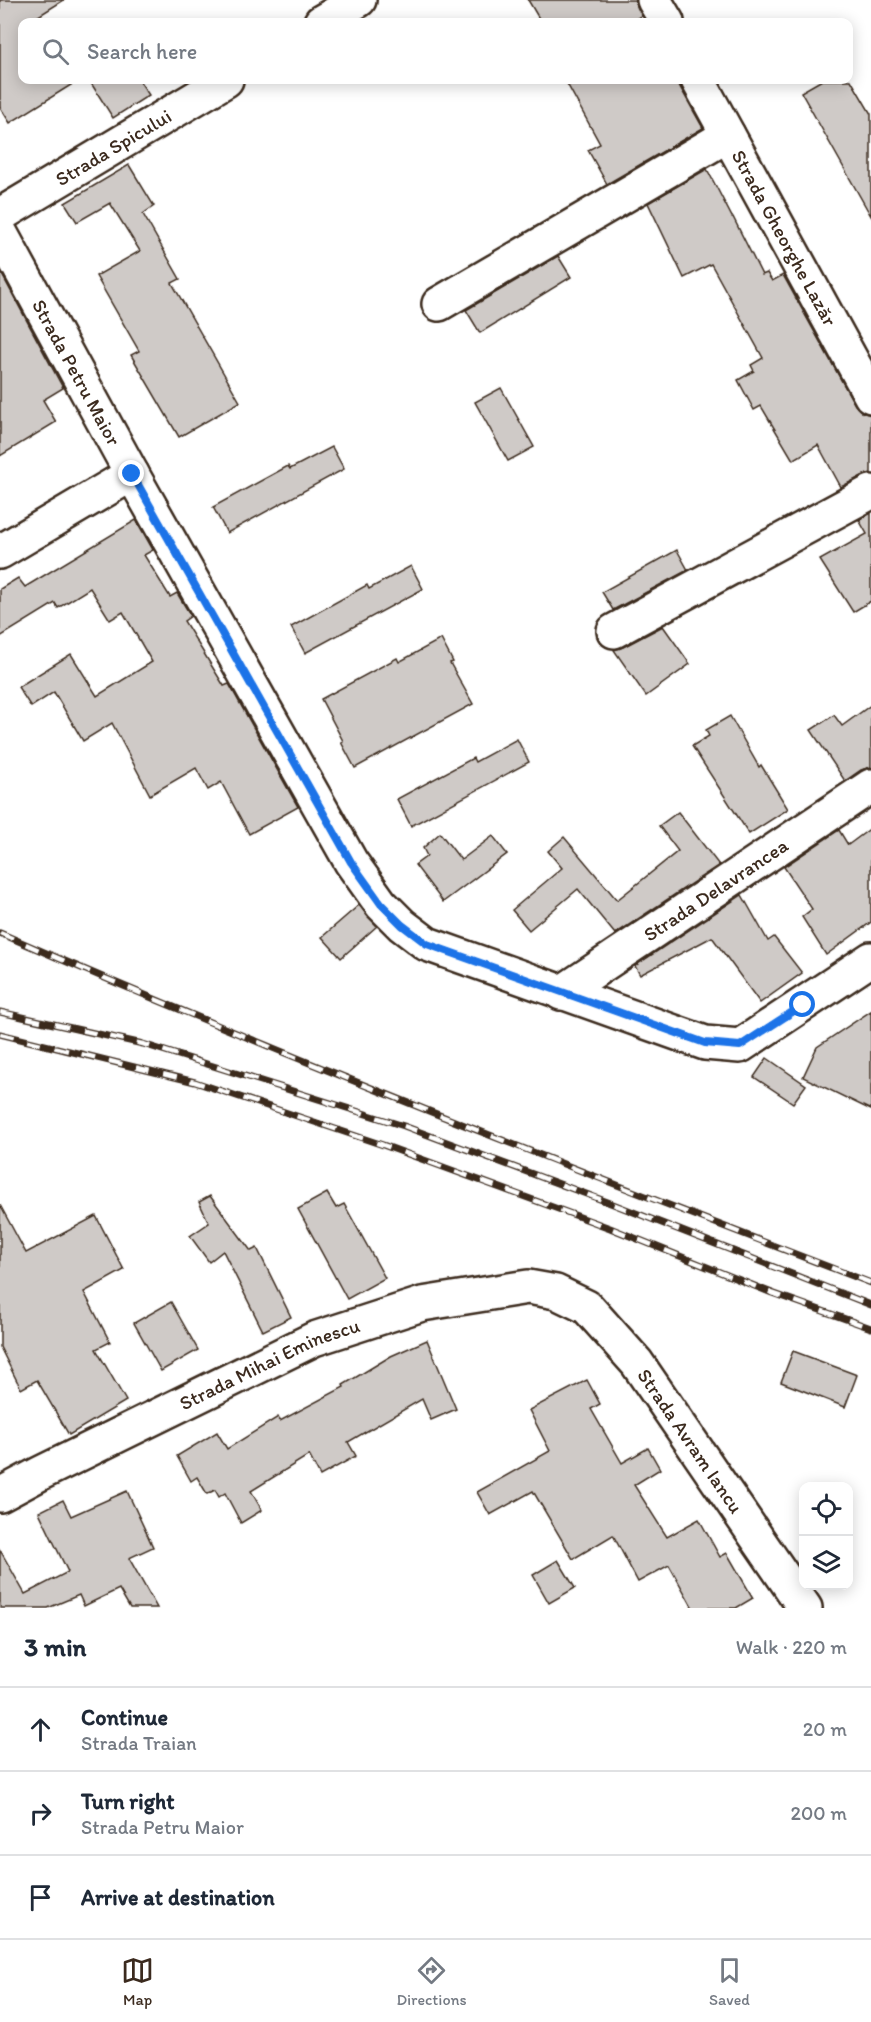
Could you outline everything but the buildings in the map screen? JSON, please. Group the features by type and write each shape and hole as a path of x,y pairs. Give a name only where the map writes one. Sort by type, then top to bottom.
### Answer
{"street":[{"path":"328,18 359,0"},
{"path":"654,0 665,18"},
{"name":"Strada Spicului","path":"0,215 219,84"},
{"name":"Strada Gheorghe Lazăr","path":"700,84 869,387"},
{"path":"439,304 728,135"},
{"name":"Strada Petru Maior","path":"0,232 132,474 351,862 381,904 402,925 427,944 705,1043 724,1045 740,1046 871,959"},
{"path":"0,552 132,474"},
{"path":"614,631 871,492"},
{"name":"Strada Delavrancea","path":"561,993 871,786"},
{"name":"Strada Mihai Eminescu","path":"2,1491 314,1339 422,1304 528,1287 556,1292"},
{"name":"Strada Avram Iancu","path":"556,1292 587,1307 637,1363 805,1608"}],"railway":[{"path":"0,933 325,1069 871,1283"},
{"path":"0,1012 143,1044 404,1126 613,1204 871,1305"},
{"path":"0,1034 195,1082 383,1145 610,1228 772,1293 871,1328"}],"route":[{"path":"132,474 351,862 381,904 402,925 427,944 705,1043 740,1046 803,1005"}]}
